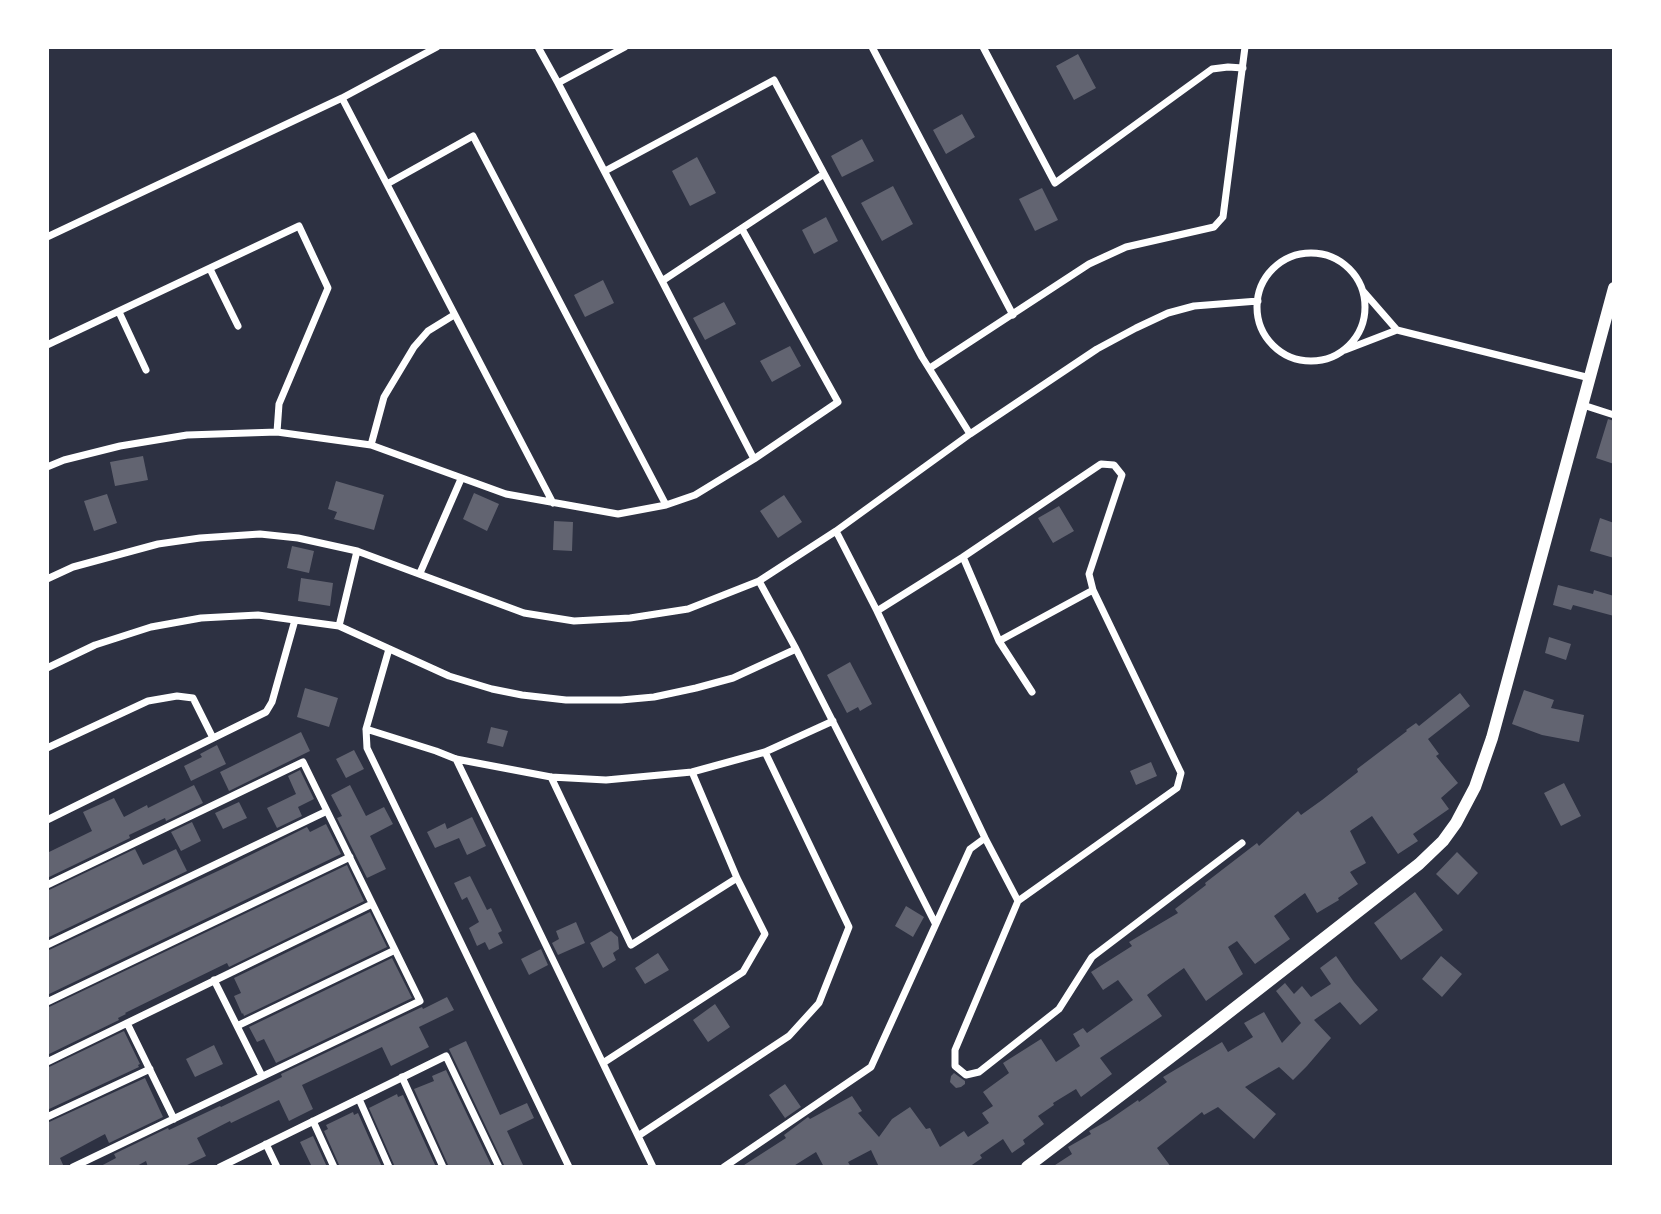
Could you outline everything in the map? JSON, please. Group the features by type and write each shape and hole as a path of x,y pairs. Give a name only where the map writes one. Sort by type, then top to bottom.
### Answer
{"main road":[{"path":"1027,1167 1419,864 1443,841 1456,823 1475,787 1492,738 1614,288"}],"street":[{"path":"47,237 342,97 437,47"},
{"path":"538,47 754,459"},
{"path":"558,83 625,47"},
{"path":"872,47 1013,315"},
{"path":"983,47 1055,183 1212,69 1243,68"},
{"path":"930,368 1089,264 1126,247 1213,227 1223,217 1245,47"},
{"path":"605,172 774,80 922,357 970,434"},
{"path":"342,97 553,503"},
{"path":"387,184 474,136 666,505"},
{"path":"662,281 824,174"},
{"path":"47,345 299,226 328,288 279,404 277,432"},
{"path":"47,467 121,446 187,435 277,432 371,445 506,494 553,503 618,514 666,505 695,495 838,402 741,229"},
{"path":"1397,330 1325,359 1299,360 1283,353 1265,335 1259,319 1258,301 1265,280 1274,268 1286,259 1316,253 1337,260 1349,270 1361,289 1397,330 1590,378"},
{"path":"210,269 238,326"},
{"path":"1341,352 1354,340 1362,324 1364,306 1361,289"},
{"path":"47,579 73,567 158,544 260,534 298,538 357,551 524,613 574,621 630,618 688,609 759,581 836,531 970,434 1097,349 1168,313 1194,306 1258,301"},
{"path":"119,312 146,370"},
{"path":"371,445 384,397 414,347 428,331 454,315"},
{"path":"1583,405 1614,415"},
{"path":"877,611 1101,464 1114,465 1122,475 1089,574 1093,590 1181,773 1177,788 1018,901 954,1050 955,1066 966,1075 979,1072 1059,1009 1092,957 1242,843"},
{"path":"420,573 461,479"},
{"path":"836,531 1018,901"},
{"path":"339,626 357,551"},
{"path":"963,557 999,641 1032,692"},
{"path":"759,581 936,923"},
{"path":"999,641 1093,590"},
{"path":"47,668 95,645 150,627 201,618 258,615 339,626 449,676 522,695 566,700 654,697 696,688 733,678 796,649"},
{"path":"47,820 266,712 272,702 295,620"},
{"path":"389,649 366,729 367,748 569,1167"},
{"path":"47,748 148,701 177,696 193,698 213,738"},
{"path":"366,729 456,759 551,776 606,780 692,772 765,752 833,722"},
{"path":"638,1136 789,1036 819,1003 849,927 765,752"},
{"path":"456,759 653,1167"},
{"path":"47,885 303,762 420,1001 74,1167"},
{"path":"603,1063 743,972 765,934 737,877 692,772"},
{"path":"551,776 631,945 737,877"},
{"path":"47,945 327,811"},
{"path":"724,1167 872,1067 970,849 985,838"},
{"path":"47,1002 350,857"},
{"path":"47,1062 372,904"},
{"path":"237,1026 395,950"},
{"path":"214,980 262,1076"},
{"path":"127,1023 174,1119"},
{"path":"220,1167 446,1056 499,1167"},
{"path":"47,1117 150,1069"},
{"path":"402,1077 443,1167"},
{"path":"359,1099 389,1167"},
{"path":"313,1121 334,1167"},
{"path":"266,1144 277,1167"}],"building":[{"path":"1078,54 1096,88 1074,100 1056,66"},
{"path":"962,114 975,137 946,154 933,130"},
{"path":"862,139 874,161 842,177 831,156"},
{"path":"697,157 716,193 690,206 672,171"},
{"path":"893,186 913,224 882,241 861,203"},
{"path":"1042,188 1058,220 1035,231 1019,199"},
{"path":"826,217 838,241 814,254 802,230"},
{"path":"603,280 614,303 585,317 574,295"},
{"path":"724,302 736,324 705,340 693,318"},
{"path":"790,346 801,366 772,382 760,361"},
{"path":"1608,419 1614,421 1614,464 1596,458"},
{"path":"143,456 148,480 115,486 110,462"},
{"path":"336,481 384,495 374,530 334,519 337,512 328,509"},
{"path":"474,493 499,504 487,531 463,519"},
{"path":"107,494 117,523 94,531 84,501"},
{"path":"784,495 802,522 778,538 760,511"},
{"path":"1059,506 1074,531 1053,543 1038,518"},
{"path":"1600,518 1614,523 1614,558 1590,551"},
{"path":"554,521 573,522 572,551 553,550"},
{"path":"292,546 314,551 309,573 287,568"},
{"path":"301,578 333,583 330,606 298,601"},
{"path":"1558,585 1614,596 1614,616 1573,605 1571,610 1553,605"},
{"path":"1549,637 1571,644 1566,660 1545,653"},
{"path":"850,662 872,704 860,711 858,707 847,713 827,675"},
{"path":"305,688 338,698 329,727 297,717"},
{"path":"1524,690 1554,700 1551,708 1584,715 1579,742 1542,735 1512,724"},
{"path":"1460,693 1470,706 1428,739 1439,754 1436,756 1458,783 1441,798 1449,809 1413,834 1418,841 1398,854 1372,816 1350,831 1366,863 1350,872 1358,884 1317,913 1305,893 1274,916 1290,939 1255,964 1237,941 1228,947 1243,974 1206,1001 1184,968 1147,995 1162,1016 1100,1058 1112,1074 1081,1097 1076,1089 1053,1103 1054,1105 1038,1116 1044,1124 1023,1140 1025,1144 1012,1153 1003,1139 980,1155 982,1158 969,1167 879,1167 871,1150 848,1162 851,1167 824,1167 816,1152 792,1167 741,1167 786,1138 784,1135 808,1117 810,1119 852,1096 862,1111 858,1113 879,1137 892,1119 910,1107 926,1129 930,1128 940,1147 964,1131 968,1137 989,1123 982,1113 993,1106 983,1092 1009,1073 1003,1063 1041,1039 1056,1062 1080,1046 1073,1034 1083,1028 1087,1033 1133,1000 1118,980 1103,990 1091,972 1132,946 1129,942 1178,913 1175,909 1206,885 1205,883 1257,843 1259,846 1298,811 1301,815 1322,800 1406,730 1416,723 1419,726"},
{"path":"491,727 508,731 503,747 487,743"},
{"path":"301,732 310,751 229,791 220,772"},
{"path":"217,745 226,764 191,781 184,766"},
{"path":"354,750 364,769 346,778 336,759"},
{"path":"1151,762 1157,776 1136,785 1130,771"},
{"path":"300,770 314,799 298,807 302,816 277,828 267,808 296,794 288,776"},
{"path":"1564,783 1581,816 1561,826 1544,793"},
{"path":"194,785 203,803 129,835 130,838 47,878 47,853 92,831 83,812 114,798 124,817"},
{"path":"350,785 366,816 384,807 393,824 370,836 386,869 367,878 337,818 342,816 331,795"},
{"path":"239,802 247,818 223,829 215,813"},
{"path":"472,817 486,846 467,855 459,838 435,848 427,832 445,823 447,829"},
{"path":"192,822 201,841 181,851 171,832"},
{"path":"326,824 341,854 47,995 47,951 307,827 310,832"},
{"path":"135,849 143,865 176,849 187,871 47,938 47,891"},
{"path":"1457,852 1478,873 1458,895 1436,874"},
{"path":"347,865 364,901 229,967 227,963 47,1055 47,1008"},
{"path":"470,876 487,910 491,908 502,931 498,933 503,943 489,950 485,942 477,946 469,928 479,922 467,897 462,900 454,883"},
{"path":"1415,892 1443,930 1401,960 1374,923"},
{"path":"906,906 924,917 913,937 895,926"},
{"path":"370,912 387,947 244,1016 242,1014 234,996 241,993 234,978"},
{"path":"576,922 585,943 558,955 552,943 559,939 556,931"},
{"path":"611,931 618,937 619,949 613,953 616,960 603,968 590,943"},
{"path":"541,949 548,965 529,975 521,959"},
{"path":"658,953 669,970 645,984 635,968"},
{"path":"1336,956 1378,1010 1360,1025 1340,1002 1314,1020 1331,1038 1293,1080 1279,1067 1245,1087 1276,1114 1254,1139 1218,1107 1204,1115 1202,1112 1157,1148 1171,1167 1052,1167 1072,1154 1068,1147 1091,1134 1089,1131 1167,1082 1163,1077 1222,1042 1228,1052 1253,1037 1244,1023 1264,1012 1282,1043 1301,1023 1276,991 1285,983 1294,994 1302,986 1311,997 1331,984 1320,968"},
{"path":"1441,956 1462,974 1442,997 1422,979"},
{"path":"392,958 412,998 276,1063 264,1039 257,1042 249,1027"},
{"path":"447,997 454,1010 419,1027 429,1047 391,1066 382,1047 302,1085 313,1109 289,1121 279,1100 197,1138 206,1156 183,1167 148,1167 146,1161 135,1167 99,1167 116,1158 114,1154 221,1107 282,1077 281,1074"},
{"path":"715,1004 730,1027 708,1042 693,1020"},
{"path":"124,1031 139,1067 47,1110 47,1068"},
{"path":"466,1041 500,1115 527,1103 534,1118 507,1131 524,1167 505,1167 449,1049"},
{"path":"214,1045 223,1064 195,1077 186,1059"},
{"path":"446,1070 492,1167 449,1167 414,1089 434,1081 432,1076"},
{"path":"954,1073 965,1081 961,1087 956,1088 950,1082"},
{"path":"145,1078 163,1117 109,1143 105,1134 60,1158 64,1167 47,1167 47,1123"},
{"path":"785,1084 801,1107 785,1118 769,1095"},
{"path":"397,1094 398,1097 403,1095 436,1167 395,1167 369,1108"},
{"path":"353,1112 354,1115 358,1113 382,1167 340,1167 324,1131 328,1129 326,1125"},
{"path":"313,1136 327,1167 312,1167 300,1142"}]}
